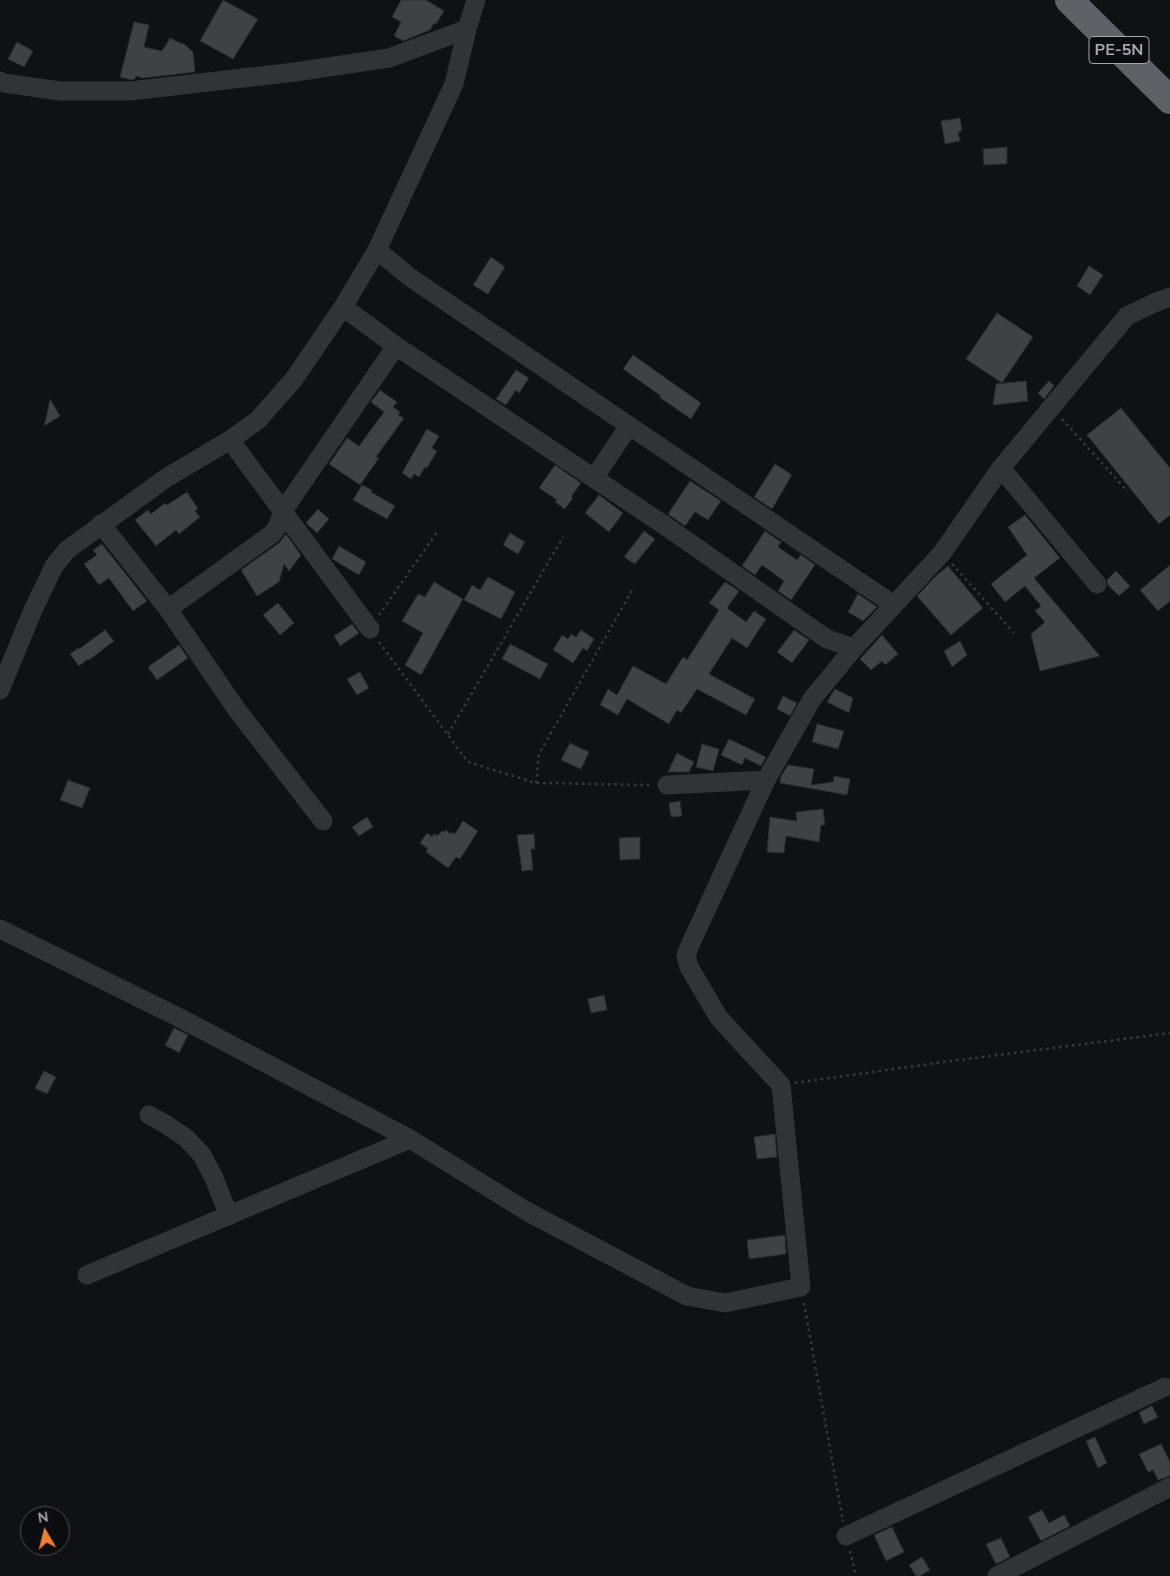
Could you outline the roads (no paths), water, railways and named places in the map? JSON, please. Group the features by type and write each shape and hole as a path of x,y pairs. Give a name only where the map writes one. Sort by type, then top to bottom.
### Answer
{"highway":[{"name":"PE-5N","path":"1069,0 1170,100"}],"street":[{"path":"0,690 33,610 54,566 67,550 166,478 230,440 258,420 294,379 377,250 454,84 476,0"},
{"path":"0,81 60,91 130,91 295,72 389,58 468,29"},
{"path":"377,250 411,278 894,606"},
{"path":"0,929 178,1017 410,1139 528,1212 687,1296 726,1303 802,1287 781,1085 719,1018 688,967 686,956 766,780 812,698 854,648 942,553 1001,468 1127,316 1170,297"},
{"path":"342,307 396,346 667,527 827,639 854,648"},
{"path":"168,609 272,534 278,527 283,511 396,346"},
{"path":"594,478 629,426"},
{"path":"230,440 370,629"},
{"path":"1001,468 1097,584"},
{"path":"101,524 168,609 236,710 322,821"},
{"path":"667,785 766,780"},
{"path":"149,1115 167,1124 186,1138 202,1155 214,1178 229,1216"},
{"path":"87,1275 410,1139"},
{"path":"846,1536 1168,1389"},
{"path":"997,1576 1170,1487"}]}
